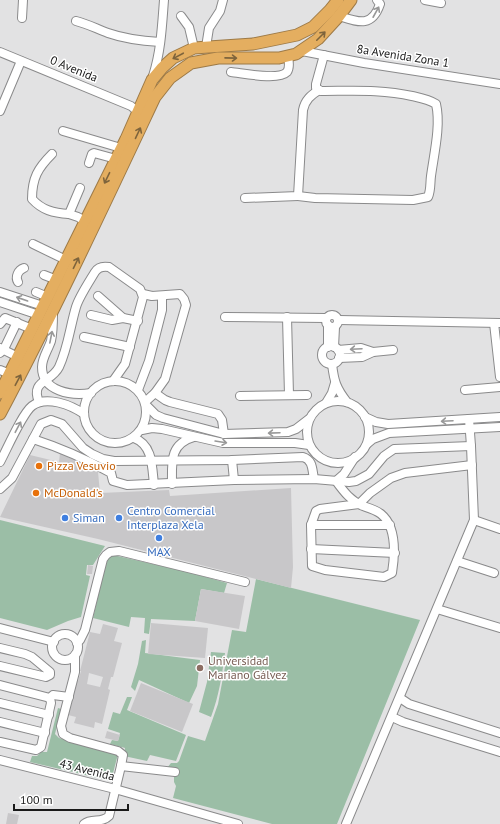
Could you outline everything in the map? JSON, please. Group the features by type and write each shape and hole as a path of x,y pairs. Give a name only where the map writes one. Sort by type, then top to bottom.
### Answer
{"highway":[{"path":"0,414 66,260 116,160 152,80 173,58 194,48 253,44 298,35 313,27 338,0"},
{"path":"0,394 5,372 18,357 32,329 84,248 155,97 170,78 191,64 218,58 279,58 288,57 302,51 318,39 340,16 351,0"},
{"path":"298,35 302,51"},
{"path":"284,38 282,46 288,57"}],"street":[{"path":"22,18 23,0"},
{"path":"206,47 209,28 220,11 224,0"},
{"path":"340,16 364,22 371,20 377,13 380,4 377,0"},
{"path":"425,0 440,3"},
{"path":"152,80 158,62 162,1"},
{"path":"181,16 189,27 194,48"},
{"path":"76,21 91,25 109,33 138,40 160,42"},
{"name":"8a Avenida Zona 1","path":"302,51 364,63 500,84"},
{"name":"0 Avenida","path":"0,52 131,106 137,111"},
{"path":"319,90 316,88 316,84 324,55"},
{"path":"231,72 260,76 283,75 289,68 288,57"},
{"path":"0,111 21,61"},
{"path":"245,198 298,196 316,198 413,200 428,197 431,190 438,123 436,104 430,100 396,92 319,90 308,98 304,104 298,196"},
{"path":"63,131 121,148"},
{"path":"89,163 92,154 94,153 116,160"},
{"path":"52,154 42,164 36,175 32,186 32,199 38,206 46,210 58,214 78,216 85,221"},
{"path":"69,214 80,188"},
{"path":"33,244 66,260"},
{"path":"39,402 36,389 42,382 54,374 58,368 67,346 76,306 97,269 102,267 108,267 140,289 143,294 138,321 126,364 126,376 130,384"},
{"path":"18,282 17,277 19,271 24,268"},
{"path":"44,275 57,280"},
{"path":"0,292 46,307"},
{"path":"36,292 46,307 52,335 43,361 42,373 46,380 55,389 70,394 91,393"},
{"path":"143,294 162,296 180,294 186,305 165,379 145,404 146,418 142,430 134,438 124,443 112,444 102,441 93,434 86,425 84,414 85,403 91,393 100,384 113,381 122,381 130,384 138,390 145,404 156,415 224,434 288,432 299,427 309,419 316,409 326,403 336,400 347,402 358,408 365,417 369,435 367,444"},
{"path":"98,296 123,318"},
{"path":"138,390 149,361 162,310 162,296"},
{"path":"0,302 46,307"},
{"path":"91,315 112,320 123,318 138,321"},
{"path":"225,317 287,318 332,323 497,323 500,377"},
{"path":"0,324 5,318 32,329"},
{"path":"287,318 289,395"},
{"path":"17,322 1,350 18,357"},
{"path":"332,323 335,351 338,361 332,364 326,362 323,358 324,352 335,351 361,348 373,352 393,350"},
{"path":"84,337 130,347"},
{"path":"113,381 126,364"},
{"path":"332,364 335,383 347,402"},
{"path":"326,403 335,383"},
{"path":"465,390 500,388"},
{"path":"155,393 170,402 218,414 222,420 224,434"},
{"path":"240,396 307,395"},
{"path":"0,462 31,406 43,401 66,404 84,414"},
{"path":"365,417 376,422 388,424 500,418"},
{"path":"309,419 306,432 309,445 316,455 326,461 338,463 350,461 360,454 367,444 377,437 388,433 500,427"},
{"path":"0,489 12,478 41,424 55,420 62,424 83,448 103,459 114,461 172,462 305,457 311,463 314,479"},
{"path":"346,824 474,520 469,420"},
{"path":"142,430 152,428 162,429 223,443 295,443 309,445"},
{"path":"172,484 173,456 183,441 194,437"},
{"path":"134,438 142,442 150,454 154,485"},
{"path":"33,439 88,460 111,473 113,482 127,485 154,485 234,480 314,479 349,482 363,478 369,474 387,453 394,449 471,446"},
{"path":"336,481 344,474 355,457"},
{"path":"232,460 234,480"},
{"path":"336,481 344,492 359,504 380,513 390,525 395,553 392,573 384,577 325,570 312,566 311,525 316,511 320,509 359,504 370,493 390,478 405,473 472,465"},
{"path":"474,520 500,529"},
{"path":"311,525 390,525"},
{"path":"311,549 395,553"},
{"path":"77,642 83,636 85,630 103,559 110,552 119,551 245,582"},
{"path":"457,561 494,573"},
{"path":"437,609 500,628"},
{"path":"0,628 53,644"},
{"path":"0,633 53,644"},
{"path":"75,655 68,659 60,659 54,653 53,644 59,636 68,634 72,636 77,642 78,649 75,655 75,672 61,726 63,734 70,738 121,752 123,755 109,816 106,820 88,821 84,824"},
{"path":"0,648 32,656 50,672 50,675 46,677 0,666"},
{"path":"0,685 50,698 53,696 69,697"},
{"path":"0,742 36,750 41,747 49,715 51,704 50,698"},
{"path":"400,698 409,704 500,733"},
{"path":"0,703 49,715"},
{"path":"392,717 403,722 500,752"},
{"path":"0,722 44,733"},
{"name":"43 Avenida","path":"0,760 238,824"},
{"path":"121,766 175,772"}],"green space":[{"path":"0,520 105,546 93,565 87,565 86,575 90,576 81,617 47,630 0,618"},
{"path":"113,555 188,572 227,583 224,593 201,589 195,621 151,619 149,634 144,633 145,618 131,617 129,627 93,618 105,566 108,558"},
{"path":"256,579 420,620 337,824 272,824 173,798 176,786 174,777 167,768 171,763 177,763 179,761 188,736 205,741 218,704 232,630 246,632"},
{"path":"146,640 145,653 200,660 197,686 189,703 139,680 135,691 131,687 138,664 142,641"},
{"path":"211,652 225,653 218,693 211,717 199,712 207,682"},
{"path":"127,697 132,697 127,710 186,735 176,761 150,755 147,761 124,756 125,748 110,744 112,740 118,741 120,733 108,729 113,712 120,714"},
{"path":"58,708 61,709 55,734 59,738 118,754 111,781 30,762 32,756 37,756 41,752 47,752"}],"building":[{"path":"60,453 98,472 100,493 169,490 170,496 291,488 293,567 291,588 98,539 0,517 30,455 59,462"},
{"path":"88,565 93,566 92,574 87,574"},
{"path":"201,589 245,596 239,629 195,621"},
{"path":"151,623 208,628 205,658 148,654"},
{"path":"103,624 118,628 114,641 122,643 113,677 111,677 108,689 110,690 102,724 95,722 94,728 74,723 76,717 68,715 81,671 90,632 100,634","holes":["89,673 103,677 100,687 87,684"]},
{"path":"141,683 193,704 182,732 130,711"},
{"path":"107,731 120,735 118,741 105,738"},
{"path":"8,813 19,815 17,824 6,824"}],"place":[{"name":"Pizza Vesuvio","path":"39,466"},
{"name":"McDonald's","path":"36,493"},
{"name":"Siman","path":"65,518"},
{"name":"Centro Comercial Interplaza Xela","path":"119,518"},
{"name":"MAX","path":"159,538"},
{"name":"Universidad Mariano Gálvez","path":"200,668"}]}
